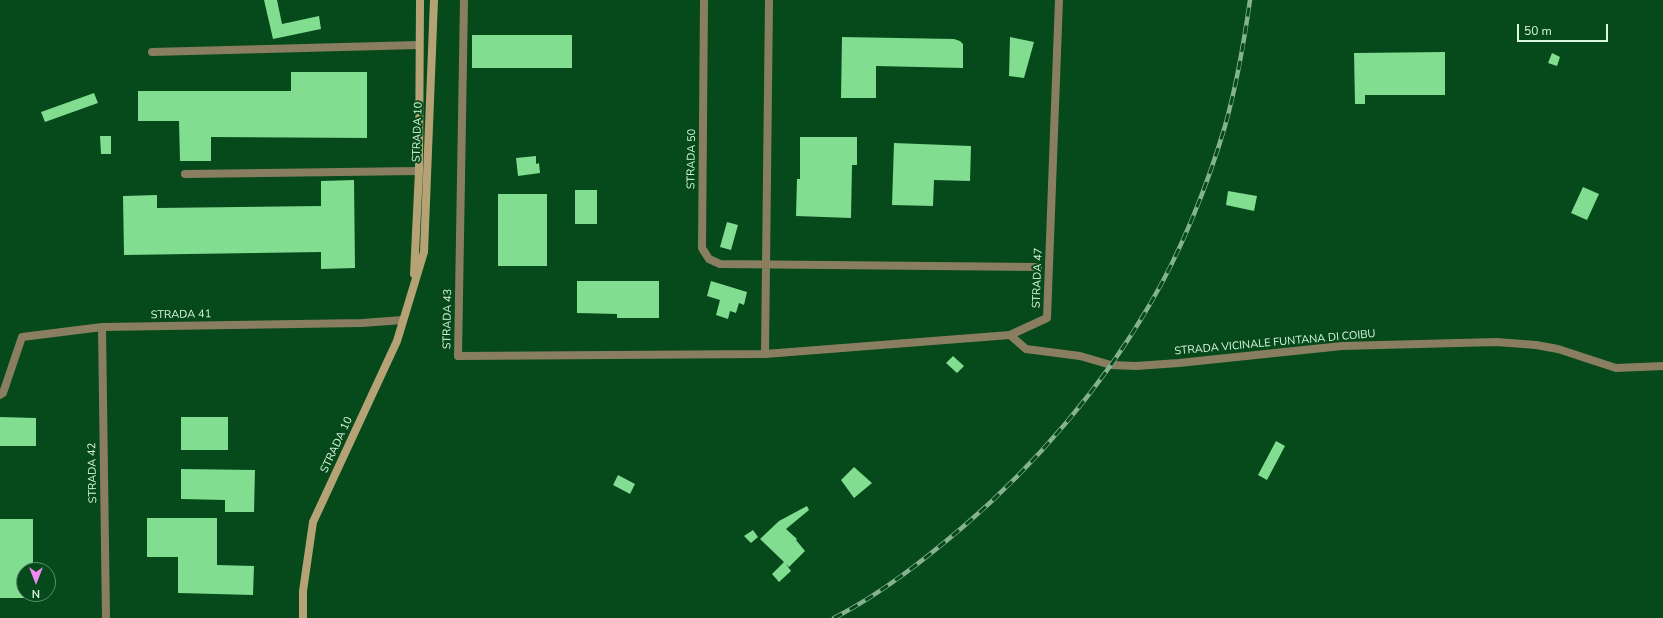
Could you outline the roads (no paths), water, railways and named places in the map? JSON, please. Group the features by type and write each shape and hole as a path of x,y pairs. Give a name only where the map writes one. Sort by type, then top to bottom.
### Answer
{"street":[{"name":"STRADA 10","path":"414,287 419,171 420,0"},
{"name":"STRADA 10","path":"303,618 303,591 313,522 397,340 424,252 434,0"},
{"name":"STRADA 43","path":"464,0 458,356 765,354"},
{"name":"STRADA 50","path":"704,0 702,248 709,259 720,264 1038,267"},
{"path":"765,354 769,0"},
{"name":"STRADA 47","path":"765,354 1010,334 1047,318 1059,0"},
{"path":"152,52 419,45"},
{"path":"185,174 419,171"},
{"name":"STRADA 41","path":"0,395 3,393 22,337 102,327 362,323 403,320"},
{"name":"STRADA 42","path":"102,327 106,618"},
{"name":"STRADA VICINALE FUNTANA DI COIBU","path":"1010,334 1026,349 1080,356 1111,365 1136,366 1180,363 1342,346 1496,342 1536,345 1558,349 1616,368 1663,366"}],"railway":[{"path":"834,618 869,598 902,576 964,526 1042,451 1111,365 1131,335 1161,284 1183,240 1202,194 1225,126 1237,79 1250,0"}]}
